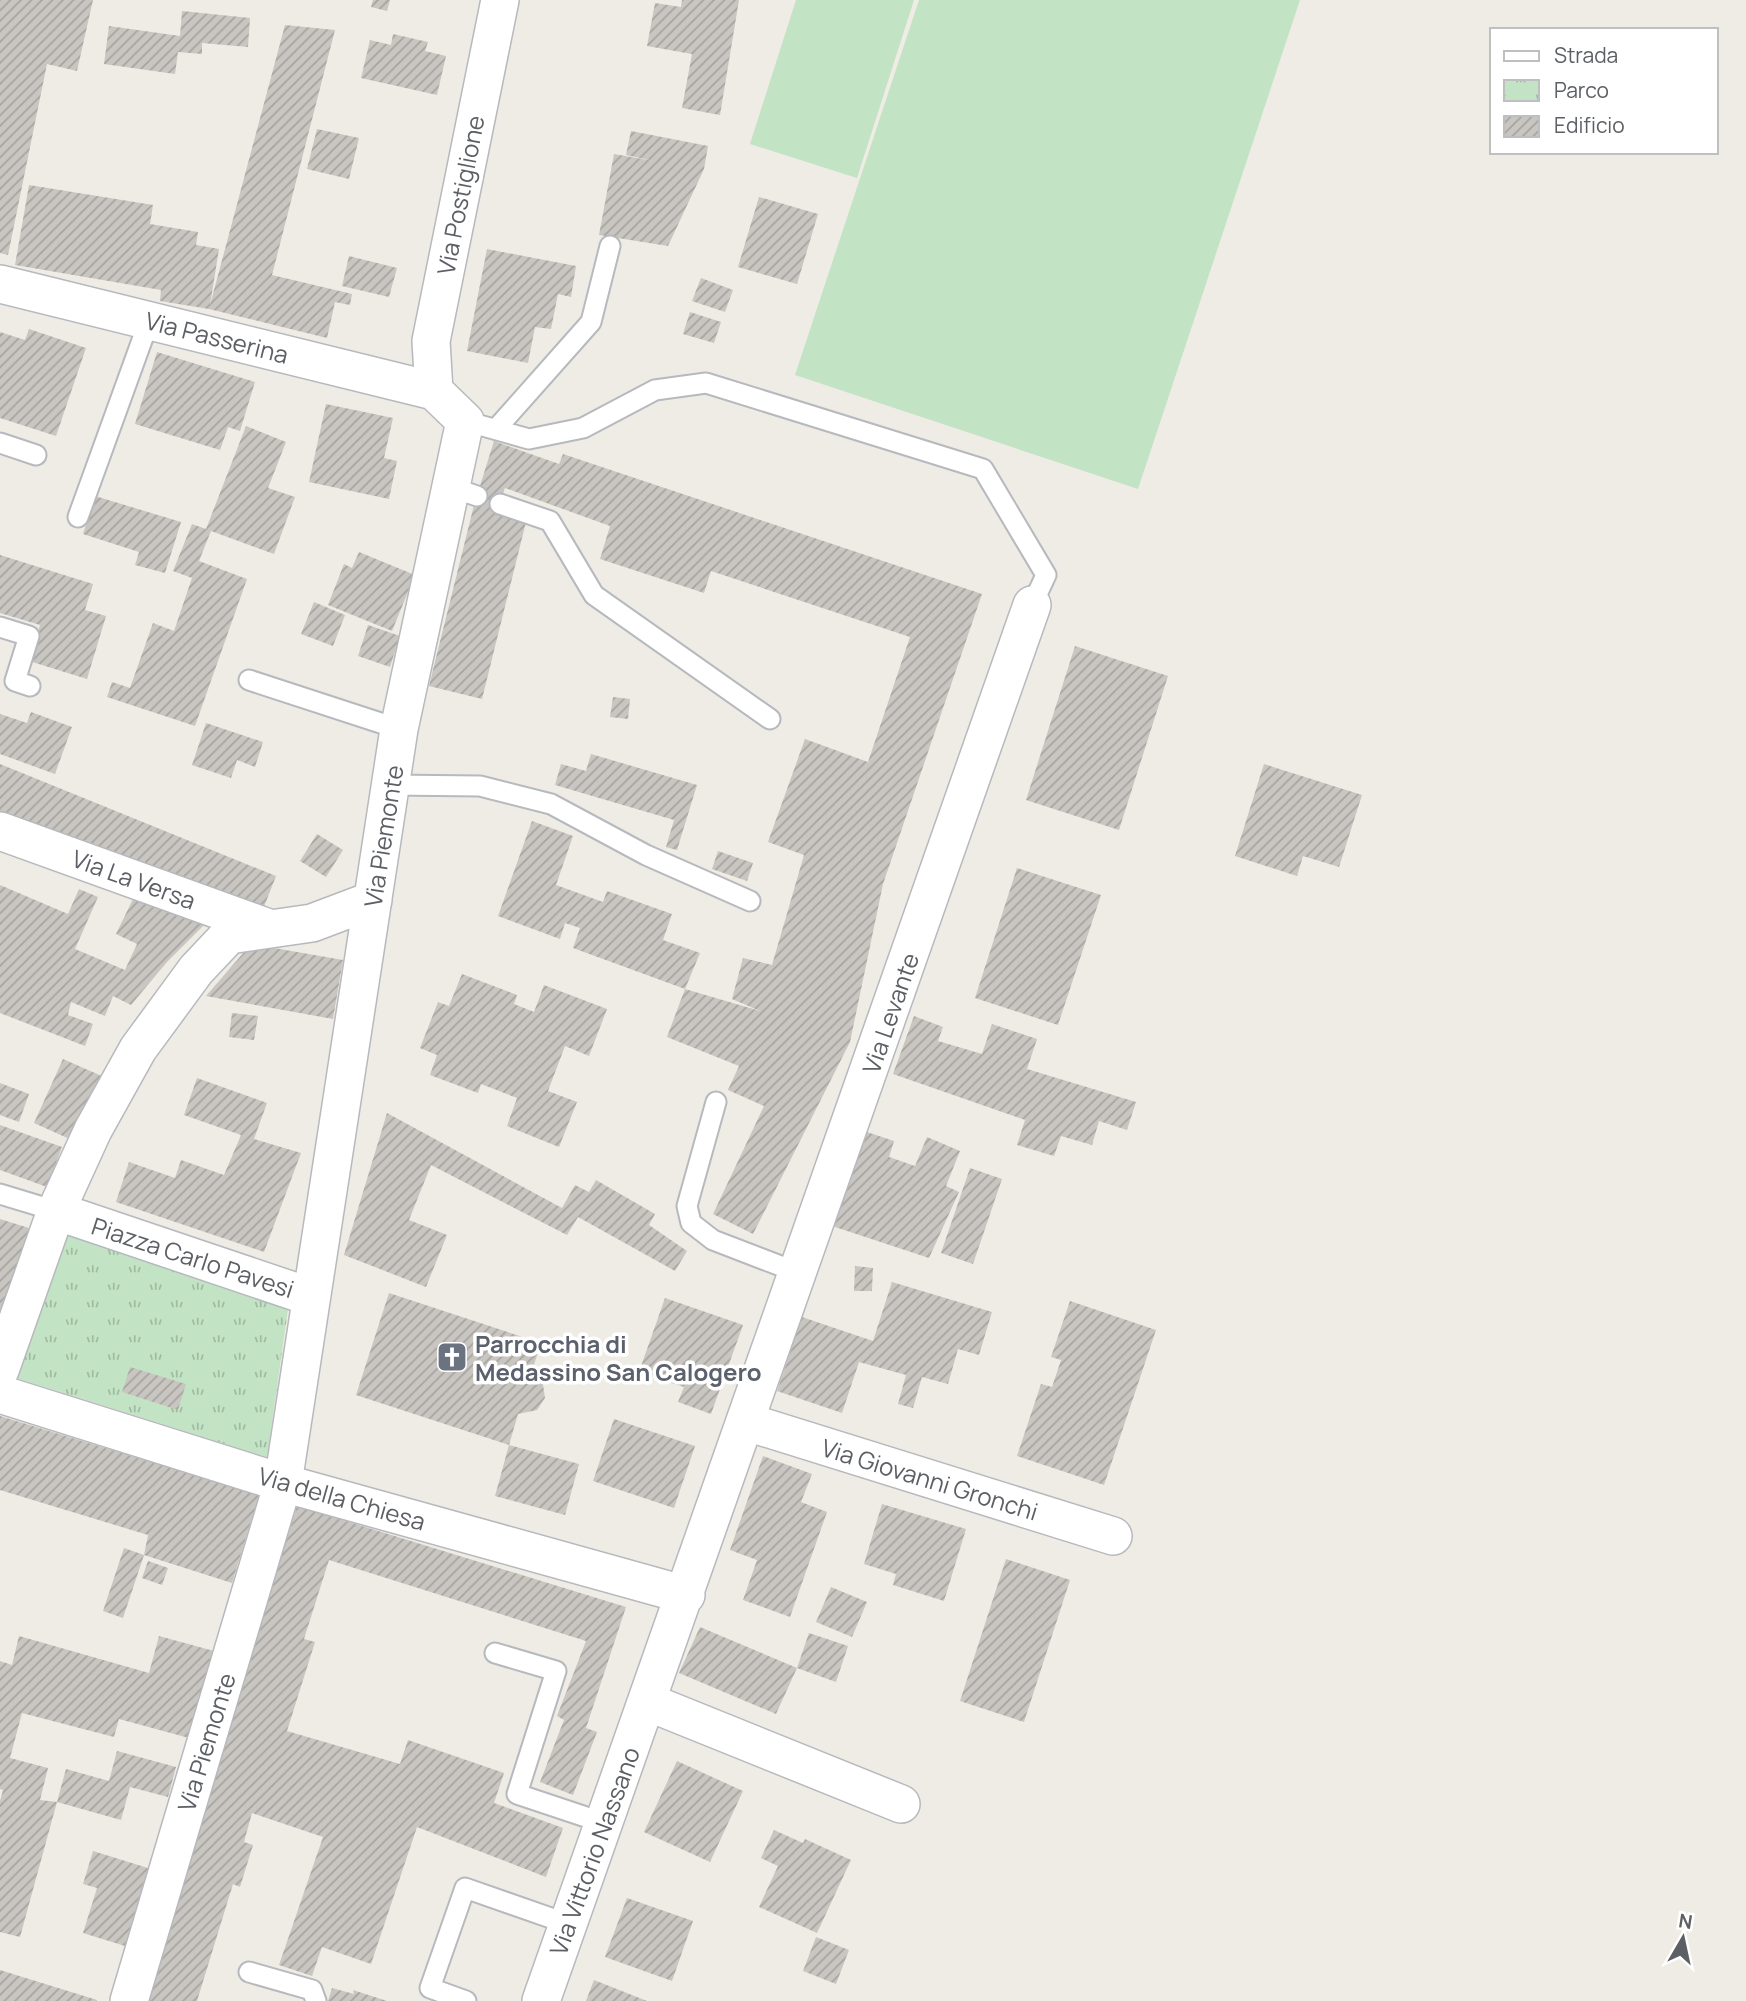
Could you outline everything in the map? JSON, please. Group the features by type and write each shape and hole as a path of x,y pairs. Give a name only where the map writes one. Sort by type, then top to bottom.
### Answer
{"street":[{"name":"Via Postiglione","path":"434,391 431,341 500,0"},
{"name":"Via Passerina","path":"0,284 434,391"},
{"path":"434,391 481,425"},
{"name":"Via Piemonte","path":"311,1297 399,729 481,425"},
{"name":"Via Levante","path":"747,1422 1032,605"},
{"name":"Via La Versa","path":"0,831 268,928"},
{"path":"0,1370 57,1211 93,1130 138,1049 195,970 229,935 312,923 373,900"},
{"name":"Piazza Carlo Pavesi","path":"57,1211 311,1297 283,1483"},
{"name":"Via della Chiesa","path":"0,1394 283,1483 686,1595"},
{"name":"Via Giovanni Gronchi","path":"747,1422 1113,1536"},
{"name":"Via Vittorio Nassano","path":"541,2001 747,1422"},
{"name":"Via Piemonte","path":"129,2001 283,1483"},
{"path":"648,1702 901,1804"}],"lane":[{"path":"481,425 591,322 610,246"},
{"path":"78,517 149,321"},
{"path":"481,425 529,439 583,428 655,390 706,383 984,469 1046,575 1032,605"},
{"path":"0,443 36,455"},
{"path":"500,504 550,521 594,595 770,719"},
{"path":"0,627 29,636 15,681 30,686"},
{"path":"249,680 399,729"},
{"path":"390,785 481,786 551,804 646,855 750,901"},
{"path":"716,1102 687,1206 691,1223 713,1240 799,1273"},
{"path":"0,1194 57,1211"},
{"path":"495,1653 556,1671 517,1794 604,1823"},
{"path":"466,2001 430,1988 465,1888 568,1924"},
{"path":"249,1972 312,1990 316,2001"}],"green space":[{"path":"796,0 914,0 857,178 750,144"},
{"path":"919,0 1300,0 1138,489 795,375"},
{"path":"67,1227 289,1302 267,1457 13,1377"}],"building":[{"path":"0,0 93,0 77,71 47,64 8,255 0,253"},
{"path":"373,0 390,0 387,11 371,7"},
{"path":"682,0 739,0 720,115 682,108 692,54 647,46 655,3 681,7"},
{"path":"182,11 250,18 248,47 202,43 202,54 178,52 175,74 104,64 109,26 180,36"},
{"path":"285,25 335,30 272,275 352,294 350,305 335,302 327,338 209,309 160,301 161,290 15,265 29,185 153,205 150,224 198,232 196,245 219,249 210,305"},
{"path":"393,34 428,42 425,51 446,56 437,95 361,78 370,40 391,45"},
{"path":"317,129 359,138 349,179 307,169"},
{"path":"631,131 708,146 704,169 668,246 599,235 614,154 654,161 626,155"},
{"path":"759,197 818,214 797,284 738,267"},
{"path":"487,249 576,266 571,297 558,294 551,329 535,327 528,363 467,351"},
{"path":"349,256 397,268 389,297 342,286"},
{"path":"701,278 733,290 725,312 692,301"},
{"path":"690,312 721,322 714,343 683,334"},
{"path":"29,329 86,348 56,436 0,418 0,332 25,340"},
{"path":"157,352 255,382 240,431 228,427 220,450 135,424"},
{"path":"326,404 393,418 384,458 397,461 389,499 309,482"},
{"path":"246,426 286,442 268,488 295,497 274,554 211,531 199,561 247,579 195,726 107,697 112,682 130,688 153,623 174,631 192,578 173,571 192,524 206,529"},
{"path":"494,441 559,464 563,454 982,594 883,884 850,1042 753,1234 713,1214 764,1106 728,1090 739,1066 667,1037 685,989 760,1011 732,999 743,958 772,965 804,855 768,842 805,739 868,762 910,637 711,571 704,593 600,559 610,526 505,488 497,510 527,518 482,699 429,686 474,505"},
{"path":"95,496 181,522 165,573 135,565 139,552 83,534"},
{"path":"359,552 415,575 392,631 328,605 344,564 352,568"},
{"path":"0,555 93,584 85,610 106,616 87,679 29,661 40,625 0,613"},
{"path":"314,602 345,615 333,646 301,634"},
{"path":"368,625 400,636 390,667 358,656"},
{"path":"1075,646 1168,676 1119,830 1026,800"},
{"path":"613,697 630,699 628,719 610,717"},
{"path":"31,712 72,727 55,774 0,754 0,714 27,723"},
{"path":"206,723 263,742 255,767 237,760 231,778 192,765"},
{"path":"591,754 697,785 677,850 666,847 674,820 555,785 561,764 586,771"},
{"path":"0,764 276,876 260,917 0,820"},
{"path":"1264,764 1362,795 1339,867 1303,856 1297,876 1235,856"},
{"path":"532,821 573,836 556,885 603,902 607,891 672,914 663,940 700,953 685,989 573,948 580,928 565,923 560,939 498,916"},
{"path":"317,834 343,850 326,877 300,861"},
{"path":"718,851 753,863 747,881 712,869"},
{"path":"1017,868 1101,895 1058,1025 975,998"},
{"path":"0,885 68,914 79,889 98,897 75,949 125,970 137,944 116,934 135,895 206,923 167,962 131,1005 113,996 105,1016 71,1002 68,1015 93,1024 85,1046 0,1013"},
{"path":"251,944 343,960 333,1019 206,996"},
{"path":"462,974 517,995 514,1004 534,1012 544,985 607,1009 589,1056 565,1046 548,1091 577,1102 559,1147 507,1126 517,1098 481,1084 478,1093 430,1075 437,1055 420,1048 438,1002 449,1006"},
{"path":"232,1013 258,1016 254,1040 229,1037"},
{"path":"914,1016 943,1027 938,1041 982,1054 992,1024 1037,1039 1027,1069 1136,1102 1127,1130 1099,1121 1092,1145 1061,1136 1054,1156 1017,1145 1025,1120 893,1074"},
{"path":"63,1059 104,1077 74,1141 34,1123"},
{"path":"197,1078 267,1103 254,1139 301,1153 264,1252 116,1202 129,1162 175,1178 181,1160 224,1175 241,1135 184,1115"},
{"path":"0,1083 29,1094 19,1122 0,1115"},
{"path":"387,1113 562,1208 575,1185 589,1192 596,1180 655,1214 649,1225 687,1251 675,1271 578,1217 567,1235 431,1165 409,1220 447,1235 426,1287 344,1255"},
{"path":"0,1125 62,1147 47,1187 0,1170"},
{"path":"861,1130 894,1141 889,1157 915,1166 927,1137 960,1151 946,1186 959,1192 929,1258 829,1225"},
{"path":"970,1168 1002,1179 973,1264 941,1253"},
{"path":"0,1219 29,1228 1,1318 0,1318"},
{"path":"855,1266 873,1268 872,1291 854,1291"},
{"path":"892,1282 992,1312 979,1355 958,1349 948,1384 922,1377 913,1408 898,1404 906,1375 859,1362 842,1413 777,1391 802,1317 873,1341"},
{"name":"Parrocchia di Medassino San Calogero","path":"389,1293 541,1343 532,1371 542,1378 545,1398 537,1410 518,1414 509,1445 356,1395"},
{"path":"665,1298 743,1325 711,1414 678,1402 684,1387 639,1372"},
{"path":"1070,1301 1156,1330 1104,1485 1017,1456 1041,1384 1052,1387 1061,1360 1051,1357"},
{"path":"130,1367 186,1384 178,1410 122,1392"},
{"path":"0,1416 259,1495 232,1583 144,1555 148,1535 0,1490"},
{"path":"614,1419 695,1446 674,1508 593,1481"},
{"path":"509,1445 579,1464 565,1515 495,1496"},
{"path":"763,1456 812,1474 801,1502 827,1512 790,1617 743,1600 757,1560 730,1550"},
{"path":"882,1504 966,1529 944,1601 893,1585 896,1574 864,1564"},
{"path":"297,1506 626,1607 586,1728 597,1732 573,1795 540,1782 564,1720 557,1716 586,1641 329,1560 304,1639 315,1642 287,1731 400,1764 408,1740 504,1773 494,1803 563,1828 546,1877 417,1827 371,1964 322,1947 312,1976 279,1965 323,1837 252,1813 244,1842 253,1845 240,1887 233,1884 197,2001 143,2001"},
{"path":"124,1548 144,1555 123,1618 103,1611"},
{"path":"1006,1559 1070,1580 1024,1722 960,1701"},
{"path":"148,1561 168,1568 162,1585 142,1578"},
{"path":"831,1587 867,1602 852,1637 816,1622"},
{"path":"700,1627 797,1668 776,1714 679,1673"},
{"path":"809,1633 848,1646 836,1682 797,1668"},
{"path":"19,1636 149,1673 159,1636 214,1651 189,1738 119,1719 114,1737 22,1713 10,1758 48,1768 40,1800 57,1802 20,1937 0,1932 0,1801 3,1790 0,1789 0,1661 12,1665"},
{"path":"117,1751 176,1767 168,1797 130,1787 121,1820 57,1802 66,1769 109,1781"},
{"path":"677,1761 743,1791 710,1862 644,1832"},
{"path":"774,1830 803,1843 805,1839 851,1860 817,1933 759,1907 778,1866 761,1858"},
{"path":"93,1851 148,1868 125,1946 83,1933 97,1888 83,1884"},
{"path":"627,1898 693,1921 672,1981 605,1957"},
{"path":"816,1937 849,1950 836,1984 803,1971"},
{"path":"0,1970 97,2000 97,2001 0,2001"},
{"path":"594,1980 647,2001 586,2001"},
{"path":"332,1988 354,1994 353,1990 387,2001 328,2001"}],"place":[{"name":"Parrocchia di Medassino San Calogero","path":"452,1357"}]}
